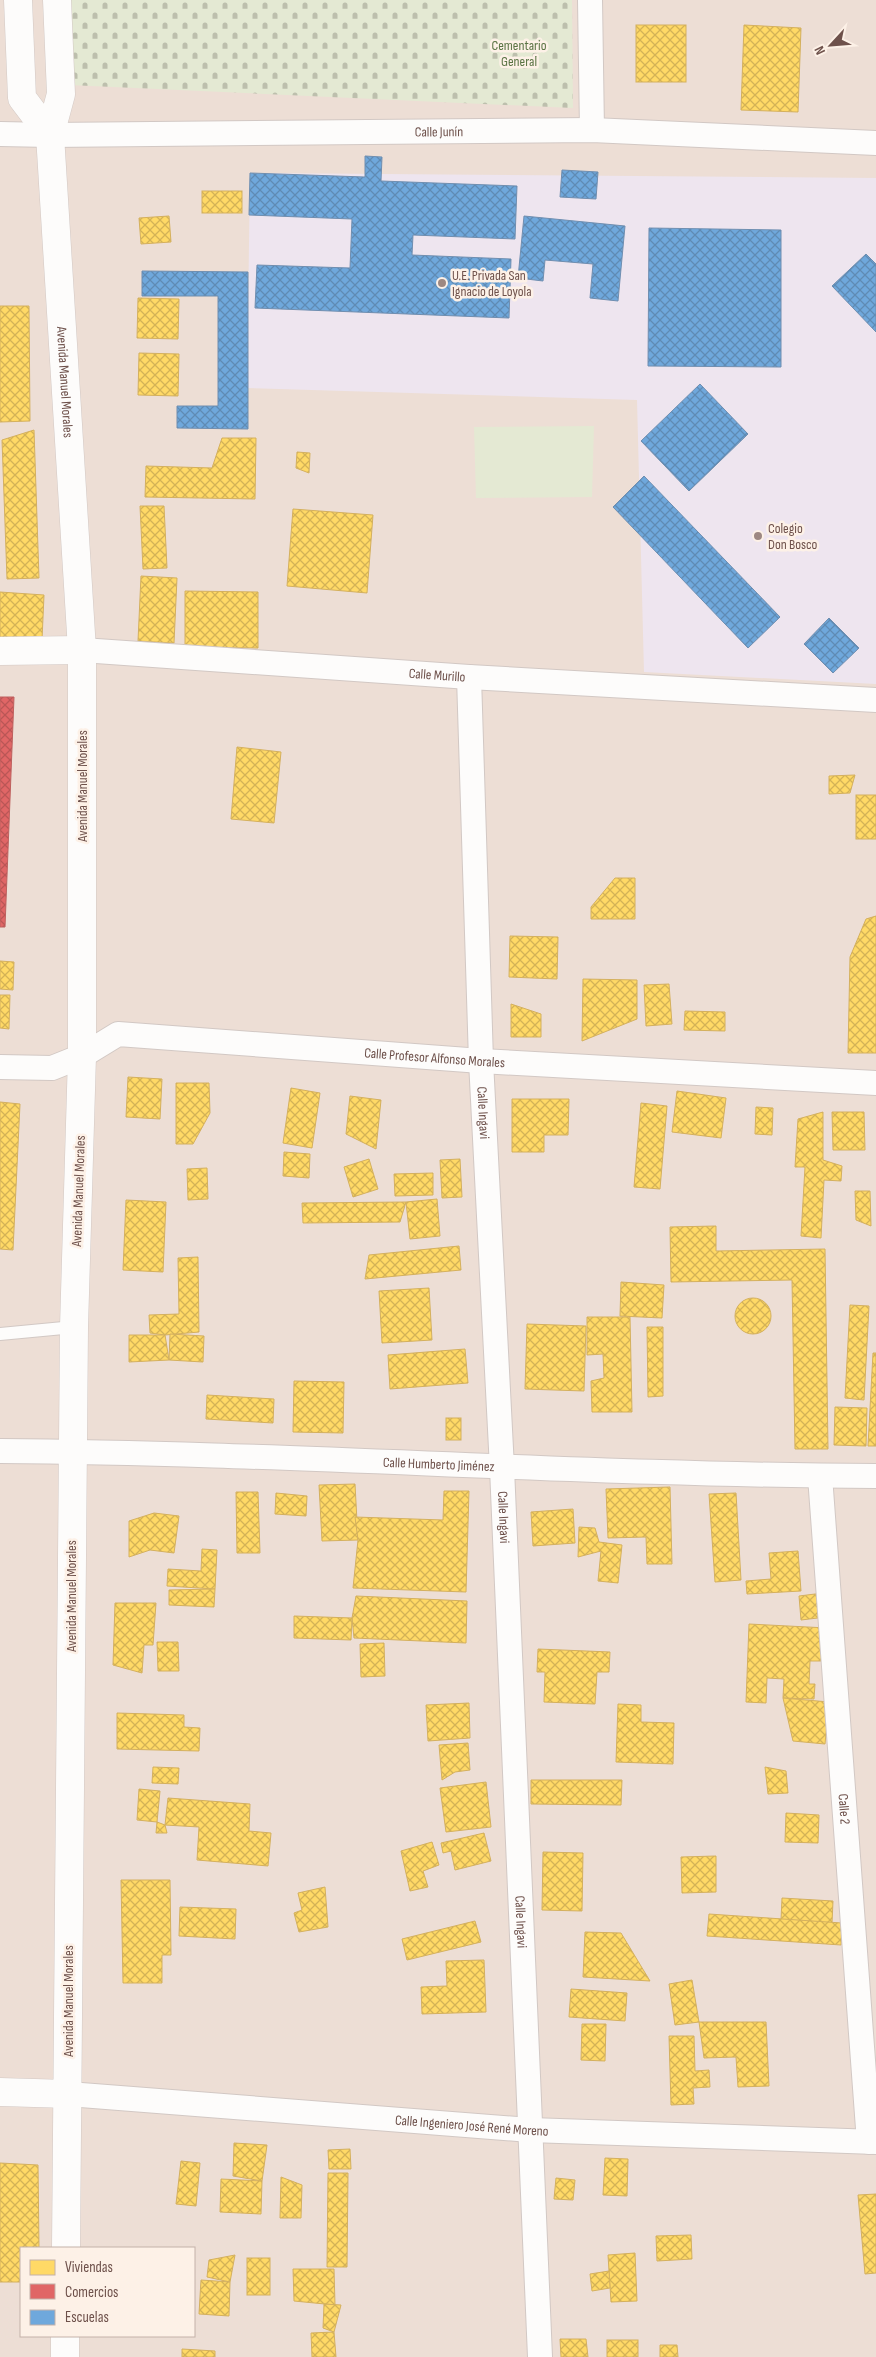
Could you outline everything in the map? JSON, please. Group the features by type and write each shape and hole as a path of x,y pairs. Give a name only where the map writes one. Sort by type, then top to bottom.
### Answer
{"street":[{"path":"18,0 22,98 50,135"},
{"name":"Avenida Manuel Morales","path":"57,0 61,94 50,135 82,650 82,1056 74,1327 66,2247"},
{"path":"590,0 592,130"},
{"name":"Calle Junín","path":"0,134 592,130 876,144"},
{"name":"Calle Murillo","path":"0,651 82,650 469,677 876,700"},
{"name":"Calle Ingavi","path":"469,677 481,1061 502,1468 540,2357"},
{"name":"Calle Profesor Alfonso Morales","path":"0,1066 52,1068 82,1056 118,1034 481,1061 876,1083"},
{"name":"Calle Humberto Jiménez","path":"0,1451 502,1468 876,1476"},
{"name":"Calle 2","path":"820,1476 872,2142"},
{"path":"0,2092 68,2094"},
{"name":"Calle Ingeniero José René Moreno","path":"68,2094 530,2130 872,2142"},
{"path":"65,2337 65,2357"}],"lane":[{"path":"0,1334 74,1327"}],"shaded area":[{"path":"0,0 876,0 876,2357 0,2357"},
{"path":"250,173 876,178 876,684 644,672 637,400 247,388"}],"green space":[{"name":"Cementario General","path":"69,0 572,0 573,108 69,85"},
{"path":"594,426 592,497 476,498 474,427"}],"building: Viviendas":[{"path":"636,25 686,25 686,82 636,82"},
{"path":"744,25 801,28 798,112 741,110"},
{"path":"202,191 242,191 242,213 202,213"},
{"path":"169,216 171,242 141,244 139,218"},
{"path":"138,298 179,299 178,339 137,338"},
{"path":"0,306 29,306 30,421 0,422"},
{"path":"139,353 179,354 178,396 138,395"},
{"path":"34,430 39,578 7,579 2,440"},
{"path":"222,438 256,438 255,499 145,497 146,466 212,468"},
{"path":"297,452 310,453 309,473 296,468"},
{"path":"140,506 164,506 167,568 143,569"},
{"path":"293,509 373,515 367,593 287,586"},
{"path":"141,576 177,578 174,643 138,641"},
{"path":"185,591 258,592 258,648 185,647"},
{"path":"0,592 44,595 42,640 0,638"},
{"path":"237,747 281,752 274,823 231,819"},
{"path":"855,775 850,793 829,794 829,776"},
{"path":"856,795 876,795 876,839 856,839"},
{"path":"615,878 635,878 635,919 591,919 591,907"},
{"path":"876,916 876,1053 848,1053 850,957 866,919"},
{"path":"510,936 558,937 557,979 509,977"},
{"path":"0,961 14,962 13,990 0,989"},
{"path":"583,979 637,980 637,1019 582,1041"},
{"path":"669,984 672,1024 646,1026 644,985"},
{"path":"0,995 10,995 9,1029 0,1028"},
{"path":"511,1004 541,1014 541,1037 511,1037"},
{"path":"685,1011 725,1012 725,1031 684,1030"},
{"path":"128,1077 162,1079 160,1119 126,1117"},
{"path":"176,1083 209,1083 210,1113 193,1144 176,1144"},
{"path":"291,1088 320,1093 312,1148 283,1143"},
{"path":"677,1091 726,1098 721,1138 672,1132"},
{"path":"350,1096 381,1100 376,1149 346,1134"},
{"path":"512,1099 569,1099 568,1135 544,1135 544,1152 512,1152"},
{"path":"0,1102 20,1104 13,1250 0,1249"},
{"path":"641,1103 667,1106 660,1189 634,1187"},
{"path":"756,1107 773,1108 772,1135 755,1134"},
{"path":"823,1112 823,1160 842,1166 841,1181 824,1180 821,1238 801,1236 805,1167 795,1167 798,1119"},
{"path":"832,1112 864,1112 865,1150 833,1150"},
{"path":"284,1152 310,1154 309,1178 283,1176"},
{"path":"369,1159 378,1189 353,1197 344,1167"},
{"path":"460,1159 462,1197 442,1198 440,1160"},
{"path":"207,1168 208,1199 188,1200 187,1169"},
{"path":"433,1173 433,1195 395,1196 394,1174"},
{"path":"855,1191 870,1191 871,1226 856,1220"},
{"path":"437,1199 440,1236 410,1239 406,1202"},
{"path":"126,1200 166,1202 163,1272 123,1270"},
{"path":"406,1202 400,1222 303,1223 302,1203"},
{"path":"716,1226 716,1251 825,1249 828,1449 795,1449 792,1280 671,1282 670,1227"},
{"path":"459,1246 461,1270 365,1279 369,1255"},
{"path":"198,1257 199,1332 165,1335 150,1333 149,1315 179,1314 178,1258"},
{"path":"621,1282 664,1285 662,1318 620,1316"},
{"path":"429,1288 432,1340 382,1343 379,1291"},
{"path":"753,1298 766,1303 771,1316 766,1329 753,1334 740,1329 735,1316 740,1303"},
{"path":"850,1305 869,1306 864,1400 845,1398"},
{"path":"587,1317 630,1317 632,1412 592,1412 591,1381 604,1378 603,1354 587,1355"},
{"path":"527,1324 586,1326 584,1391 525,1389"},
{"path":"647,1327 663,1327 663,1396 648,1397"},
{"path":"170,1334 204,1336 203,1362 169,1360"},
{"path":"129,1335 165,1335 169,1360 129,1362"},
{"path":"465,1349 468,1383 390,1389 388,1355"},
{"path":"873,1353 876,1353 876,1446 868,1446"},
{"path":"294,1381 344,1382 343,1433 293,1432"},
{"path":"207,1395 274,1399 273,1423 206,1419"},
{"path":"835,1407 867,1408 866,1446 834,1445"},
{"path":"446,1418 461,1418 461,1440 446,1440"},
{"path":"355,1484 358,1540 322,1541 319,1485"},
{"path":"670,1487 672,1564 647,1564 646,1537 608,1538 606,1489"},
{"path":"444,1491 469,1491 466,1592 353,1588 358,1540 355,1517 443,1520"},
{"path":"236,1492 258,1492 260,1553 237,1553"},
{"path":"276,1493 307,1496 306,1516 275,1514"},
{"path":"736,1493 741,1580 715,1582 709,1494"},
{"path":"573,1509 575,1543 533,1546 531,1512"},
{"path":"154,1513 179,1516 174,1553 150,1550 129,1557 129,1521"},
{"path":"579,1527 595,1528 599,1542 622,1545 618,1583 598,1581 601,1551 578,1557"},
{"path":"202,1549 217,1550 215,1589 167,1586 168,1569 201,1571"},
{"path":"798,1551 801,1591 747,1594 746,1581 771,1579 769,1553"},
{"path":"215,1589 214,1607 169,1605 169,1590"},
{"path":"823,1593 826,1617 801,1620 799,1596"},
{"path":"356,1596 467,1601 466,1643 354,1638 352,1618"},
{"path":"115,1603 156,1603 153,1645 144,1645 142,1673 113,1665"},
{"path":"294,1616 352,1618 351,1640 294,1638"},
{"path":"749,1624 827,1628 826,1661 810,1661 809,1684 815,1684 814,1699 783,1698 784,1679 767,1678 766,1703 746,1702"},
{"path":"157,1642 178,1642 179,1671 158,1671"},
{"path":"384,1643 385,1676 361,1677 360,1644"},
{"path":"538,1649 610,1652 609,1672 597,1672 595,1704 544,1702 545,1672 537,1672"},
{"path":"783,1698 829,1702 825,1744 793,1741"},
{"path":"469,1703 470,1738 428,1741 426,1705"},
{"path":"618,1704 641,1705 641,1722 674,1723 673,1764 616,1762"},
{"path":"117,1713 184,1715 184,1727 200,1728 199,1751 117,1749"},
{"path":"468,1743 470,1770 455,1772 442,1780 439,1745"},
{"path":"153,1767 179,1768 178,1784 152,1783"},
{"path":"765,1767 786,1771 788,1793 768,1794"},
{"path":"531,1780 622,1780 621,1805 531,1804"},
{"path":"486,1782 491,1827 446,1832 440,1788"},
{"path":"139,1789 160,1791 157,1822 137,1820"},
{"path":"168,1798 250,1804 249,1831 271,1833 268,1866 197,1860 199,1827 165,1825"},
{"path":"786,1813 819,1815 818,1843 785,1842"},
{"path":"157,1822 165,1825 167,1833 156,1833"},
{"path":"484,1833 491,1861 455,1870 451,1851 443,1853 441,1843"},
{"path":"432,1842 439,1865 423,1871 428,1887 410,1891 401,1851"},
{"path":"543,1852 583,1853 582,1911 542,1910"},
{"path":"716,1856 716,1892 682,1893 681,1857"},
{"path":"121,1880 170,1880 171,1955 162,1955 162,1983 123,1983"},
{"path":"325,1887 328,1927 299,1932 294,1913 302,1910 298,1893"},
{"path":"782,1898 833,1901 832,1923 781,1920"},
{"path":"180,1907 236,1909 235,1939 179,1936"},
{"path":"709,1914 842,1923 841,1945 707,1936"},
{"path":"475,1921 481,1942 407,1960 402,1939"},
{"path":"585,1932 621,1933 650,1981 583,1977"},
{"path":"484,1960 486,2012 422,2014 421,1987 447,1986 446,1961"},
{"path":"692,1980 699,2022 675,2025 669,1984"},
{"path":"571,1989 627,1993 625,2021 569,2017"},
{"path":"699,2022 766,2022 769,2086 738,2087 736,2057 704,2058"},
{"path":"582,2024 606,2024 605,2061 581,2060"},
{"path":"669,2036 694,2036 695,2071 709,2070 710,2087 693,2088 694,2104 671,2105"},
{"path":"234,2143 267,2145 262,2181 233,2176"},
{"path":"350,2149 351,2169 329,2169 328,2150"},
{"path":"605,2158 628,2159 627,2196 603,2195"},
{"path":"181,2161 200,2163 196,2206 176,2204"},
{"path":"0,2163 38,2165 39,2247 20,2247 20,2282 0,2282"},
{"path":"328,2173 348,2173 347,2267 327,2267"},
{"path":"281,2177 302,2185 301,2218 280,2218"},
{"path":"556,2178 575,2180 573,2200 554,2199"},
{"path":"221,2179 262,2181 261,2214 220,2212"},
{"path":"876,2194 876,2273 865,2274 858,2195"},
{"path":"691,2235 692,2259 657,2261 656,2236"},
{"path":"635,2253 637,2301 611,2302 608,2255"},
{"path":"235,2255 230,2282 207,2277 209,2260"},
{"path":"247,2258 270,2258 270,2295 247,2295"},
{"path":"293,2269 334,2269 335,2305 294,2301"},
{"path":"609,2271 610,2288 592,2291 590,2274"},
{"path":"201,2280 230,2282 229,2316 199,2314"},
{"path":"324,2304 341,2305 334,2332 323,2328"},
{"path":"334,2332 336,2357 312,2357 311,2333"},
{"path":"560,2339 586,2339 588,2357 561,2357"},
{"path":"607,2340 638,2340 638,2357 607,2357"},
{"path":"660,2345 677,2345 678,2357 660,2357"},
{"path":"182,2349 215,2351 215,2357 182,2357"}],"building: Comercios":[{"path":"0,697 14,697 5,927 0,927"}],"building: Escuelas":[{"path":"365,156 382,157 381,181 517,186 515,239 413,235 412,255 511,259 509,318 255,308 257,265 350,268 352,219 249,215 250,173 365,177"},
{"path":"562,170 598,172 596,199 560,197"},
{"path":"524,216 625,226 618,301 590,298 593,264 545,260 543,281 518,278"},
{"path":"649,228 781,230 781,367 648,366"},
{"path":"866,254 876,264 876,332 832,286"},
{"path":"142,271 248,272 248,429 177,428 177,406 218,406 218,296 142,296"},
{"path":"700,384 748,434 689,491 641,441"},
{"path":"644,476 780,617 748,648 613,507"},
{"path":"829,618 859,648 833,673 804,644"}],"place":[{"name":"U.E. Privada San Ignacio de Loyola","path":"442,283"},
{"name":"Colegio Don Bosco","path":"758,536"}]}
